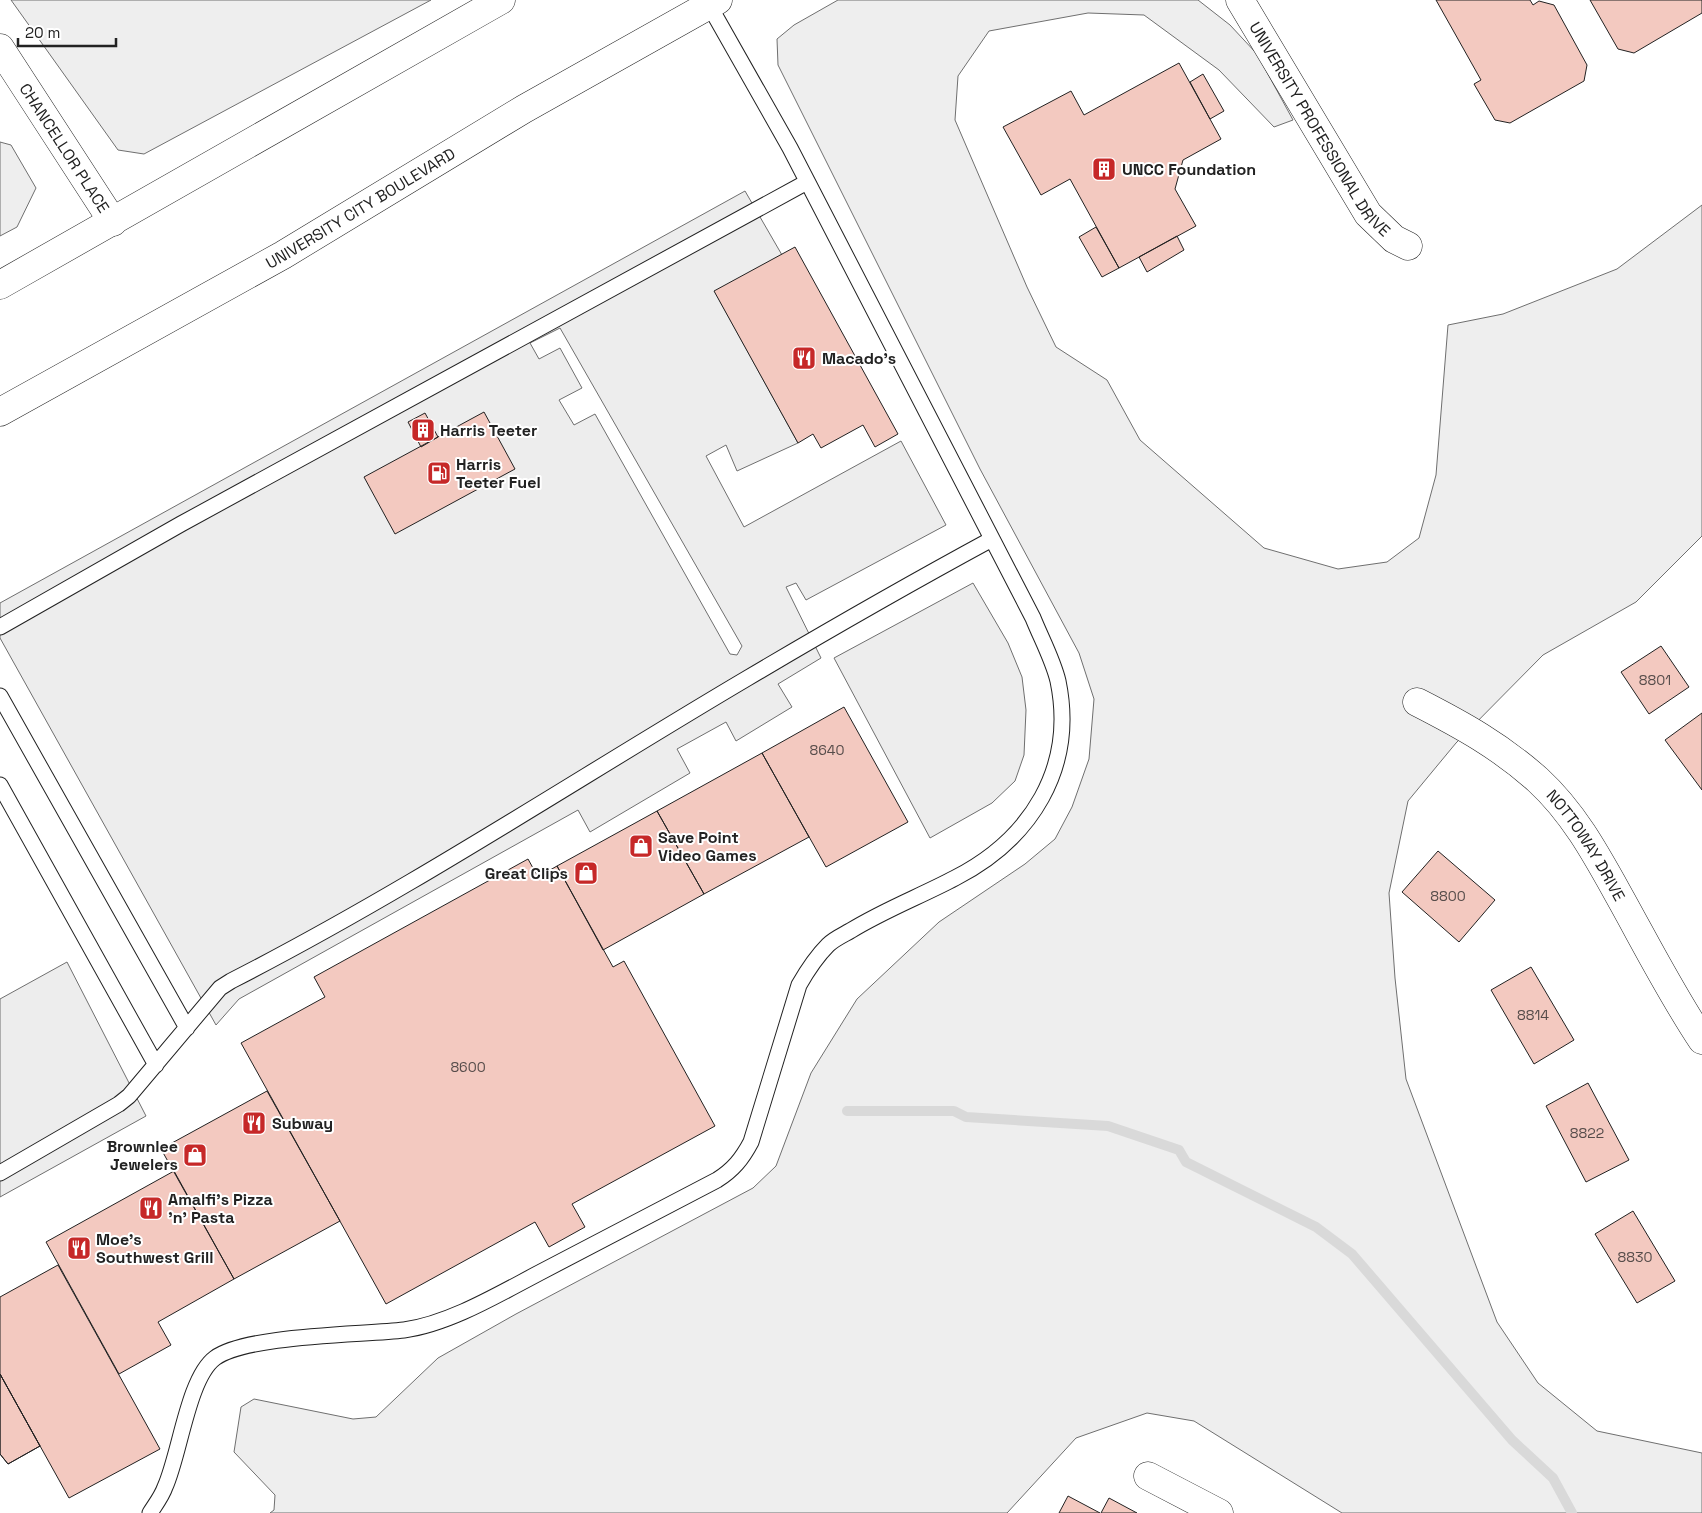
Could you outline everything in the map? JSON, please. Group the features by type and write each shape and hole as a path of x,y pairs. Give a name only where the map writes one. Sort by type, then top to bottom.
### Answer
{"main road":[{"path":"0,286 501,0"},
{"name":"UNIVERSITY CITY BOULEVARD","path":"0,412 283,255 524,109 714,2"},
{"name":"UNIVERSITY PROFESSIONAL DRIVE","path":"1238,2 1368,214 1394,238 1408,246"},
{"name":"CHANCELLOR PLACE","path":"0,48 113,222"},
{"name":"NOTTOWAY DRIVE","path":"1417,702 1470,728 1494,744 1539,782 1577,825 1594,850 1666,982 1702,1040"},
{"path":"1148,1476 1219,1513"}],"lane":[{"path":"150,1513 165,1488 194,1389 202,1371 214,1358 230,1350 266,1343 404,1330 442,1320 510,1288 717,1180 738,1163 751,1142 799,985 810,965 829,944 860,925 987,860 1017,834 1033,814 1047,788 1056,764 1061,735 1058,680 1033,618 714,2"},
{"path":"0,627 188,520 808,182"},
{"path":"0,1173 119,1104 156,1065 220,988 424,875 753,675 900,589 992,540"},
{"path":"0,696 187,1028"},
{"path":"0,785 156,1065"}],"shaded area":[{"path":"11,0 431,0 144,154 118,150"},
{"path":"838,0 1198,0 1230,25 1257,54 1293,120 1274,127 1219,70 1144,15 1088,13 989,31 958,76 955,120 1027,287 1056,347 1107,380 1140,440 1264,548 1338,569 1387,562 1419,538 1436,475 1448,325 1503,314 1617,269 1702,205 1702,536 1636,602 1543,655 1456,743 1408,801 1389,893 1395,978 1406,1079 1497,1322 1538,1383 1597,1431 1702,1453 1702,1513 1342,1513 1194,1421 1147,1413 1076,1438 1007,1513 270,1513 274,1510 275,1495 234,1452 241,1407 254,1399 353,1419 376,1417 438,1358 516,1314 753,1188 776,1166 811,1073 857,999 939,922 1025,864 1055,839 1072,807 1089,759 1094,699 1079,653 980,469 778,65 777,39 794,25"},
{"path":"0,142 11,145 36,188 17,227 0,236"},
{"path":"745,191 782,255 715,292 798,443 737,471 726,445 706,456 744,527 901,441 946,525 806,600 796,583 786,587 821,658 778,684 792,707 736,741 726,722 677,749 690,773 590,832 578,810 239,999 216,1025 0,638 0,603","holes":["560,328 742,646 737,655 730,654 595,414 574,425 559,400 582,388 560,348 539,359 530,343"]},
{"path":"973,583 1008,643 1022,677 1026,710 1024,755 1015,781 992,803 930,838 834,658"},
{"path":"67,962 146,1116 0,1197 0,999"}],"building":[{"path":"1436,0 1530,0 1533,5 1539,1 1554,5 1587,65 1584,81 1510,123 1495,120 1474,84 1481,80"},
{"path":"1590,0 1702,0 1702,13 1634,53 1618,49"},
{"name":"UNCC Foundation","path":"1179,63 1221,139 1183,160 1175,189 1196,226 1119,268 1070,179 1041,195 1003,127 1071,91 1084,115"},
{"path":"1203,74 1224,111 1210,119 1190,82"},
{"path":"1096,227 1119,268 1102,277 1079,237"},
{"path":"1177,236 1184,250 1147,272 1139,257"},
{"name":"Macado's","path":"795,247 898,434 875,447 863,425 821,448 813,434 798,443 714,291"},
{"name":"Harris Teeter Fuel","path":"484,412 515,469 395,534 364,477"},
{"name":"Harris Teeter","path":"425,413 438,437 421,447 408,422"},
{"path":"1661,646 1689,687 1649,714 1621,672"},
{"path":"844,707 908,822 826,867 762,753"},
{"path":"1702,713 1702,790 1665,740"},
{"path":"762,753 809,837 704,894 657,811"},
{"path":"657,811 704,894 603,950 557,866"},
{"path":"1438,851 1495,900 1459,942 1402,892"},
{"path":"528,859 538,877 557,866 613,967 624,961 715,1126 572,1204 585,1227 549,1247 535,1222 386,1304 241,1043 325,997 314,977"},
{"path":"1531,967 1574,1040 1534,1064 1491,990"},
{"path":"1588,1083 1629,1160 1586,1182 1546,1106"},
{"path":"267,1091 340,1221 234,1279 161,1149"},
{"path":"174,1171 234,1279 158,1322 171,1345 119,1374 46,1242"},
{"path":"1633,1211 1675,1281 1637,1303 1595,1234"},
{"path":"58,1265 160,1449 69,1498 0,1374 0,1297"},
{"path":"0,1374 40,1446 8,1464 0,1454"},
{"path":"0,1374 40,1446 8,1464 0,1454"},
{"path":"1068,1496 1100,1513 1059,1513"},
{"path":"1109,1498 1137,1513 1101,1513"}],"waterway":[{"path":"847,1111 954,1111 966,1117 1108,1126 1179,1150 1186,1162 1316,1227 1352,1254 1512,1440 1553,1478 1572,1513"}],"place":[{"name":"UNCC Foundation","path":"1104,169"},
{"name":"Macado's","path":"804,358"},
{"name":"Harris Teeter","path":"423,430"},
{"name":"Harris Teeter Fuel","path":"439,473"},
{"name":"Save Point Video Games","path":"641,846"},
{"name":"Great Clips","path":"586,873"},
{"name":"Subway","path":"254,1123"},
{"name":"Brownlee Jewelers","path":"195,1155"},
{"name":"Amalfi's Pizza 'n' Pasta","path":"151,1208"},
{"name":"Moe's Southwest Grill","path":"79,1248"}]}
